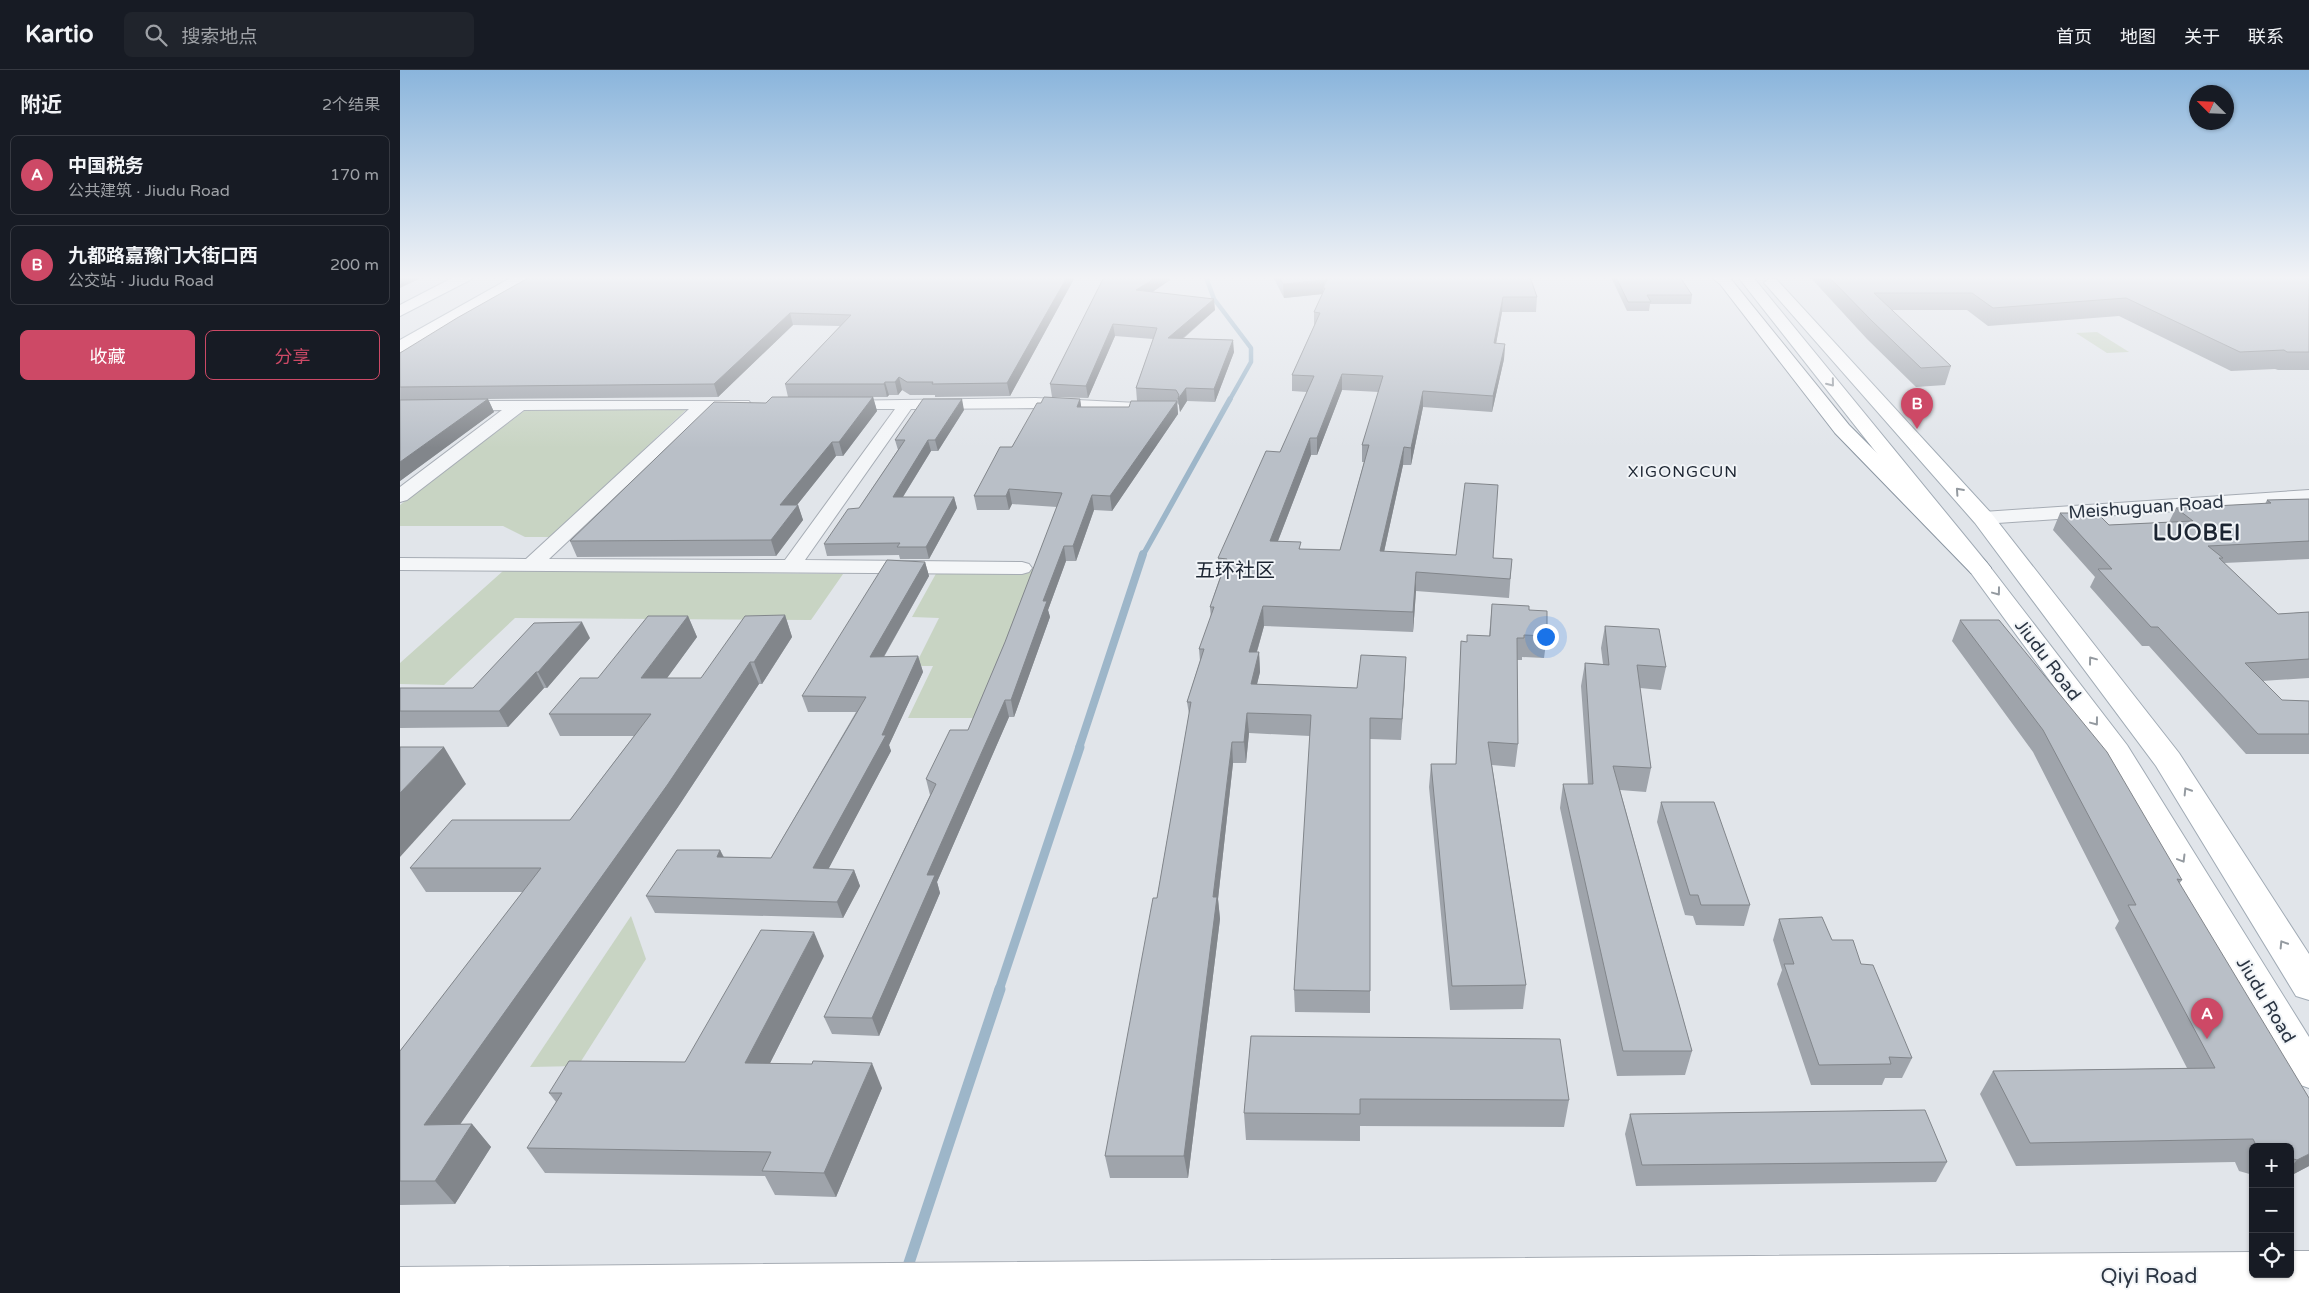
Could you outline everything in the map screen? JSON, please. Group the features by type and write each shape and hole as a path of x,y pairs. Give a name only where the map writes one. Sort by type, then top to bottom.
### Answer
{"main road":[{"path":"400,347 423,334"},
{"path":"1767,334 1842,429 1979,568"},
{"name":"Jiudu Road","path":"1792,334 1979,568 2117,752 2309,1071"},
{"name":"Jiudu Road","path":"1818,334 1983,518 2168,760 2309,985"},
{"name":"Qiyi Road","path":"400,1290 2309,1274"}],"street":[{"path":"791,566 907,403"},
{"path":"823,404 1036,403 1171,409"},
{"path":"532,564 704,404"},
{"path":"400,406 756,404"},
{"path":"400,496 520,405"},
{"name":"Meishuguan Road","path":"1983,518 2309,496"},
{"path":"400,564 1022,568"}],"green space":[{"path":"2078,334 2100,334 2129,352 2107,353"},
{"path":"688,408 550,537 525,537 503,526 400,526 400,505 527,409"},
{"path":"938,570 1035,570 973,718 908,718 933,666 915,666 939,618 912,617"},
{"path":"503,571 843,574 811,620 515,618 444,685 400,684 400,663"},
{"path":"631,916 646,959 578,1066 530,1067"}],"building":[{"path":"431,334 767,334 714,384 400,387 400,353"},
{"path":"833,334 1035,334 1007,383 932,384 933,382 907,382 899,377 895,382 885,382 884,384 785,384"},
{"path":"1075,334 1109,334 1086,386 1050,384"},
{"path":"1155,334 1173,334 1168,338 1233,340 1214,389 1186,388 1178,399 1179,395 1176,390 1136,388"},
{"path":"1310,334 1496,334 1494,343 1505,344 1493,396 1423,391 1411,448 1404,447 1380,551 1456,555 1465,483 1498,485 1493,558 1512,559 1510,579 1416,572 1413,612 1263,606 1249,652 1259,652 1251,684 1357,688 1361,655 1406,657 1402,719 1370,718 1370,991 1294,990 1311,715 1247,713 1244,742 1232,742 1213,897 1217,897 1184,1156 1105,1156 1153,898 1157,898 1191,702 1187,702 1204,649 1199,649 1214,607 1210,607 1227,559 1218,558 1266,451 1280,452 1314,376 1292,375","holes":["1342,374 1383,376 1362,445 1369,445 1340,550 1299,549 1301,542 1270,541 1310,438 1317,438"]},
{"path":"1886,334 1917,334 1951,366 1921,368"},
{"path":"2202,334 2309,334 2309,352 2287,352 2284,350 2240,352"},
{"path":"772,397 873,397 839,442 832,442 780,505 798,505 771,540 570,541 714,402 766,403"},
{"path":"1044,397 1080,399 1077,407 1129,407 1131,401 1177,401 1110,496 1092,495 1073,546 1064,546 1043,601 1047,601 1011,700 1005,700 927,875 935,875 872,1018 824,1017 936,784 926,779 950,730 968,730 1005,642 1062,493 1009,489 1006,496 974,496 1000,447 1012,447 1037,403 1041,403"},
{"path":"488,399 400,462 400,400"},
{"path":"923,399 962,399 935,440 928,440 893,497 954,497 926,547 897,547 900,543 824,544 848,509 859,508 905,440 895,440"},
{"path":"2309,499 2309,541 2208,546 2223,558 2219,558 2278,614 2309,612 2309,659 2245,663 2282,700 2309,701 2309,734 2258,734 2158,627 2151,627 2098,569 2112,569 2060,513 2097,513 2109,525 2193,521 2176,508 2271,503 2267,500"},
{"path":"887,560 925,562 870,657 918,656 882,735 886,735 813,868 854,870 837,902 646,896 677,850 720,850 717,857 771,858 866,697 802,696"},
{"path":"1492,604 1529,606 1529,610 1547,611 1547,636 1524,635 1524,638 1517,638 1518,744 1488,742 1526,985 1452,986 1431,764 1456,764 1461,641 1467,642 1467,635 1490,636"},
{"path":"785,615 754,662 750,662 668,784 424,1125 472,1124 435,1181 400,1181 400,1051 541,868 410,868 452,820 570,820 651,714 549,714 580,678 598,678 648,616 688,616 641,678 701,678 745,616"},
{"path":"1960,620 1999,620 2107,752 2182,880 2177,879 2309,1098 2309,1154 2297,1160 2294,1159 2294,1143 2255,1143 2253,1139 2030,1143 1993,1071 2215,1068 2128,905 2136,905 2043,730"},
{"path":"582,622 538,672 499,711 400,711 400,688 473,688 534,623"},
{"path":"1605,626 1659,629 1666,667 1637,665 1651,768 1613,766 1692,1051 1623,1051 1563,784 1593,784 1585,663 1609,665"},
{"path":"400,747 444,747 400,793"},
{"path":"1661,802 1714,802 1750,905 1701,905 1698,895 1690,895"},
{"path":"1822,917 1832,940 1853,940 1861,964 1873,965 1912,1058 1889,1057 1891,1064 1819,1065 1784,964 1794,964 1779,919"},
{"path":"761,930 814,932 745,1063 812,1064 813,1061 872,1063 824,1173 762,1171 771,1152 527,1148 562,1093 549,1093 569,1061 685,1062"},
{"path":"1251,1036 1560,1039 1569,1100 1360,1099 1360,1114 1244,1113"},
{"path":"1925,1110 1947,1162 1642,1165 1630,1114"}],"waterway":[{"path":"1229,401 1251,362 1251,348 1240,334"},
{"path":"1143,555 1230,399"},
{"path":"1079,748 1143,554"},
{"path":"999,990 1080,747"},
{"path":"906,1272 1000,989"}],"place":[{"name":"九都路嘉豫门大街口西","path":"1917,429"},
{"name":"中国税务","path":"2207,1039"}],"district":[{"name":"XIGONGCUN","path":"1683,472"},
{"name":"LUOBEI","path":"2197,533"},
{"name":"五环社区","path":"1235,571"}]}
